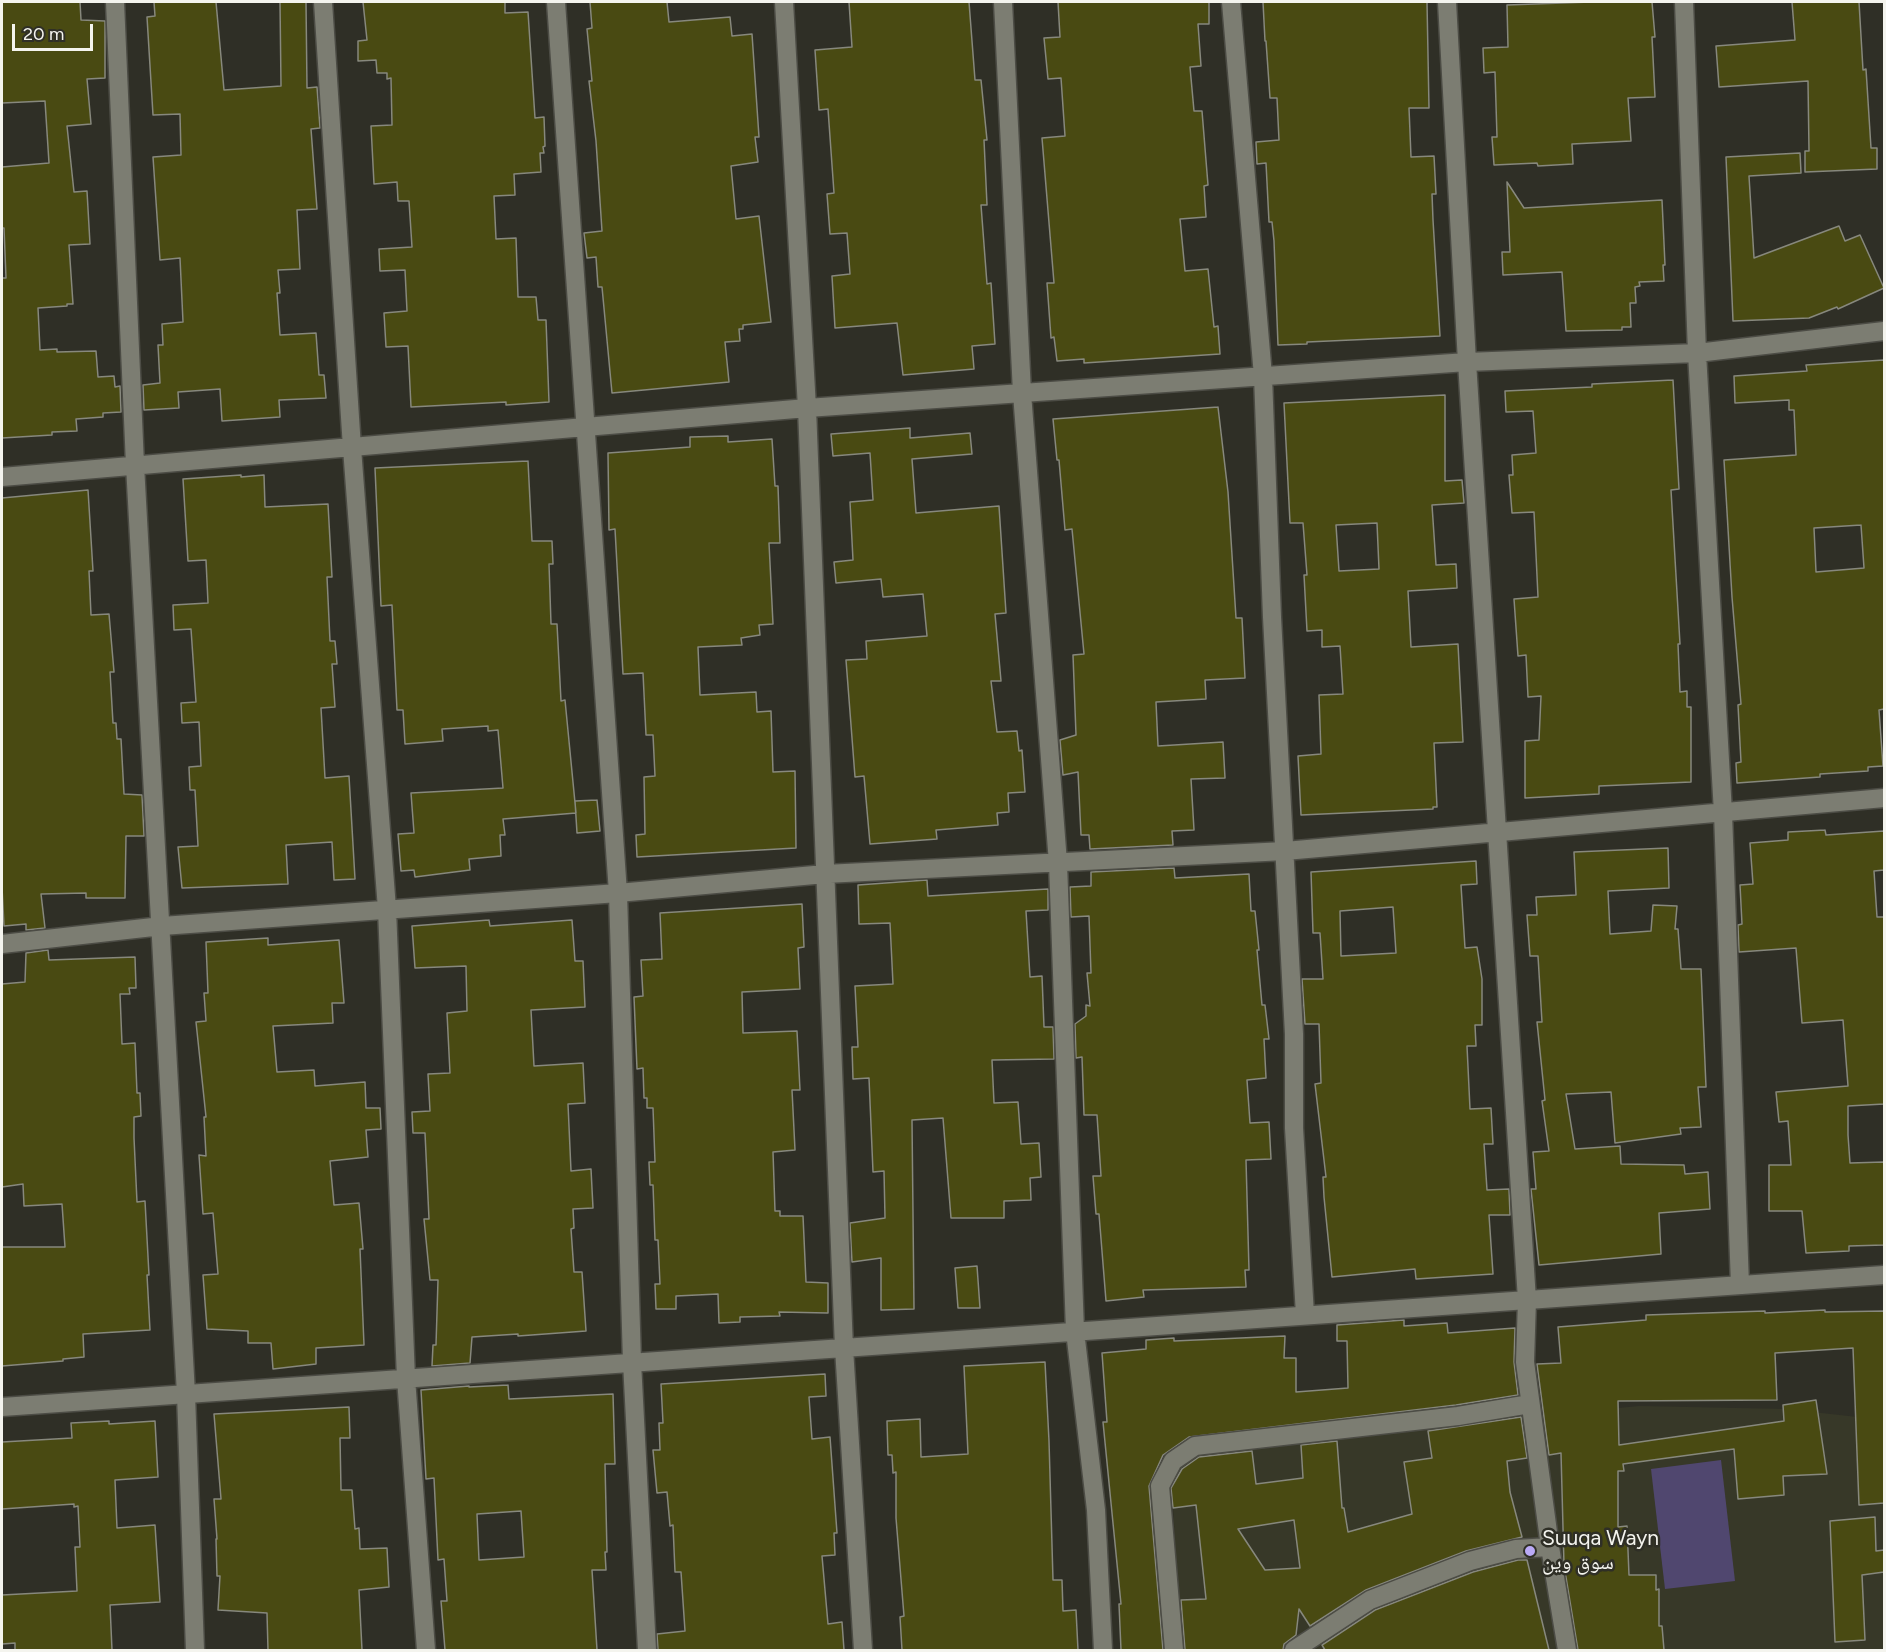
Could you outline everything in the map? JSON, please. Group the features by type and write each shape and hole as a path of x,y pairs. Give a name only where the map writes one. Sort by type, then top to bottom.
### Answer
{"street":[{"path":"115,2 135,465 186,1394 195,1650"},
{"path":"322,2 352,448 387,909 406,1378 426,1650"},
{"path":"556,2 618,893 632,1362 646,1650"},
{"path":"784,2 807,408 844,1348 863,1650"},
{"path":"1003,2 1022,393 1058,863 1075,1331 1095,1510 1103,1650"},
{"path":"1231,2 1263,376 1272,616 1294,1034 1294,1128 1305,1315"},
{"path":"1447,2 1467,362 1527,1300 1525,1362 1550,1547 1567,1650"},
{"path":"1684,2 1696,353 1723,813 1740,1285"},
{"path":"2,477 807,408 1467,362 1696,353 1884,331"},
{"path":"2,944 162,926 618,893 825,874 1285,851 1884,798"},
{"path":"2,1407 1884,1275"},
{"path":"1174,1650 1160,1486 1173,1461 1195,1446 1458,1416 1530,1404"},
{"path":"1294,1650 1370,1600 1470,1561 1516,1549 1550,1547"}],"shaded area":[{"name":"Suuqa Wayn سوق وين","path":"1639,1406 1786,1409 1884,1420 1884,1650 1181,1650 1170,1451"},
{"path":"1721,1460 1735,1581 1665,1589 1651,1469"}],"building":[{"path":"2,2 80,2 81,20 105,21 105,78 87,79 91,124 67,126 74,192 87,191 90,244 69,245 73,304 38,308 40,350 96,351 98,377 114,376 115,387 120,386 121,412 103,413 103,417 76,419 77,431 2,438 2,278 6,278 4,228 2,228 2,167 49,163 45,101 2,103"},
{"path":"154,2 216,2 224,90 281,86 280,2 306,2 307,88 317,87 320,128 311,129 317,209 297,210 300,269 278,270 280,293 277,293 280,335 316,333 319,375 324,375 326,398 279,400 280,417 222,421 220,389 178,392 179,408 144,410 143,385 160,383 158,345 163,345 162,324 183,322 180,258 160,260 153,157 181,155 180,114 153,115 147,17 155,16"},
{"path":"363,2 505,2 505,13 528,12 535,118 544,117 545,146 543,147 544,153 540,153 541,172 514,174 515,195 494,196 496,239 516,238 518,297 536,297 538,320 546,320 549,402 411,407 408,346 386,347 384,313 407,311 405,270 380,271 379,249 412,247 409,201 398,201 397,182 374,184 371,126 392,125 391,78 387,79 387,73 377,73 376,60 358,61 358,41 367,40"},
{"path":"590,2 667,2 669,22 730,17 732,36 752,34 759,137 755,137 758,162 731,166 736,219 759,216 771,322 743,325 743,329 739,329 740,341 725,342 729,382 612,393 602,287 598,287 596,257 587,258 584,233 602,231 589,81 592,81 587,29 592,28"},
{"path":"849,2 969,2 975,80 981,80 987,140 984,140 987,205 981,205 987,284 991,283 995,344 972,346 974,369 903,375 897,323 835,328 832,276 850,274 847,233 830,234 827,194 834,193 828,109 819,110 815,50 852,47"},
{"path":"1058,2 1209,2 1209,24 1198,24 1201,66 1190,67 1194,111 1202,111 1208,185 1204,186 1206,217 1180,219 1185,271 1208,269 1214,327 1218,326 1220,354 1084,363 1084,359 1057,361 1054,337 1051,338 1047,283 1054,283 1042,138 1065,136 1061,78 1048,79 1044,38 1060,37"},
{"path":"1263,2 1427,2 1429,108 1409,108 1411,157 1434,156 1436,194 1432,194 1440,336 1278,345 1274,241 1272,222 1269,222 1266,163 1257,164 1256,142 1279,140 1277,98 1270,98"},
{"path":"1652,2 1655,37 1652,37 1655,97 1628,98 1631,141 1572,144 1573,164 1494,165 1492,137 1497,137 1495,72 1484,73 1483,48 1508,47 1507,5"},
{"path":"1792,2 1859,2 1871,148 1877,148 1877,169 1805,172 1805,151 1809,151 1808,81 1719,87 1716,46 1795,40"},
{"path":"1800,153 1801,173 1749,176 1754,258 1839,226 1845,241 1860,235 1884,288 1838,309 1837,307 1809,318 1733,321 1726,157"},
{"path":"1507,182 1524,208 1662,200 1664,281 1639,282 1640,286 1635,287 1636,303 1630,303 1631,327 1622,327 1622,330 1566,331 1562,272 1503,275 1502,252 1510,252"},
{"path":"1884,360 1884,709 1879,710 1883,766 1868,767 1868,771 1820,774 1820,777 1737,783 1736,763 1741,762 1738,705 1741,704 1724,460 1796,455 1794,410 1789,410 1789,400 1735,403 1734,376 1807,371 1806,365","holes":["1861,525 1864,568 1816,572 1814,528"]},
{"path":"1673,380 1679,489 1671,490 1680,644 1678,644 1680,692 1687,691 1687,707 1691,707 1691,782 1599,786 1599,794 1525,798 1525,741 1539,740 1541,696 1528,697 1526,655 1518,656 1514,599 1538,597 1534,512 1512,513 1509,475 1513,475 1512,455 1536,453 1533,411 1506,412 1505,391"},
{"path":"1445,395 1445,481 1462,480 1464,503 1432,505 1436,565 1456,564 1457,588 1408,591 1411,647 1458,644 1463,742 1434,743 1437,807 1433,809 1301,815 1298,756 1321,754 1319,695 1343,694 1340,646 1322,647 1322,630 1307,631 1304,575 1307,575 1303,523 1290,523 1284,403","holes":["1377,523 1379,569 1339,571 1336,525"]},
{"path":"1218,407 1228,492 1236,618 1242,618 1245,678 1205,680 1206,699 1156,702 1158,746 1223,742 1225,778 1191,779 1194,830 1172,831 1173,845 1090,849 1089,835 1081,835 1078,772 1063,775 1060,740 1076,735 1073,655 1084,654 1072,529 1065,530 1053,419"},
{"path":"910,428 910,438 970,433 972,454 912,459 916,513 999,506 1006,613 995,614 1001,681 991,681 997,732 1017,731 1019,751 1022,750 1025,792 1008,793 1009,812 997,813 998,825 936,830 937,839 870,844 864,776 855,777 846,660 867,659 866,641 927,636 923,594 883,597 881,579 836,583 834,562 853,560 850,502 873,500 870,453 833,456 831,434"},
{"path":"728,436 728,442 772,439 775,486 778,486 780,543 769,543 773,624 759,625 760,635 741,638 742,645 698,647 700,695 756,692 757,712 771,711 773,772 795,771 796,848 637,857 636,835 645,834 644,777 655,776 653,735 646,735 643,673 623,674 615,529 609,530 608,453 690,447 690,437"},
{"path":"528,461 532,541 552,541 553,564 549,564 551,624 557,624 561,701 565,700 576,813 503,819 505,835 500,835 501,856 469,859 470,870 415,877 414,870 401,871 398,834 414,833 411,793 503,788 498,730 488,731 488,726 442,729 443,741 405,744 403,710 397,710 392,605 381,606 375,468"},
{"path":"241,475 241,477 264,475 265,507 328,504 332,577 327,577 330,641 335,641 337,664 332,664 335,707 321,708 325,778 349,776 355,879 334,880 332,842 286,845 288,884 182,888 178,847 198,846 195,790 190,790 189,767 201,766 199,722 182,723 181,703 196,702 191,629 174,630 173,605 208,603 206,560 188,561 183,479"},
{"path":"88,490 93,571 89,571 91,615 109,614 114,672 110,672 113,723 116,723 117,739 121,739 124,794 142,795 144,836 126,836 125,898 86,898 86,893 41,894 45,928 26,930 26,924 4,926 2,887 2,498"},
{"path":"597,800 600,831 577,833 575,801"},
{"path":"1825,830 1826,835 1884,831 1884,870 1874,871 1877,917 1884,917 1884,1104 1848,1106 1848,1135 1850,1163 1884,1162 1884,1245 1849,1246 1849,1251 1806,1253 1802,1211 1769,1211 1769,1165 1791,1165 1788,1121 1779,1122 1776,1092 1848,1086 1843,1020 1802,1023 1796,948 1739,952 1738,925 1742,924 1740,885 1753,884 1750,843 1788,840 1788,832"},
{"path":"1668,848 1669,888 1608,891 1610,934 1651,931 1653,905 1677,906 1675,929 1678,929 1681,969 1701,969 1706,1087 1698,1087 1701,1127 1680,1128 1681,1134 1615,1143 1611,1092 1566,1094 1575,1149 1620,1146 1621,1164 1684,1165 1685,1174 1708,1172 1710,1209 1659,1213 1661,1254 1539,1265 1531,1189 1536,1189 1533,1152 1549,1151 1542,1101 1545,1100 1537,1022 1542,1022 1538,956 1530,956 1527,915 1537,915 1536,897 1576,895 1574,852"},
{"path":"1476,861 1477,884 1461,885 1465,948 1477,947 1482,979 1482,1025 1475,1025 1476,1046 1467,1046 1470,1109 1491,1108 1493,1144 1484,1144 1487,1190 1509,1189 1510,1215 1489,1215 1493,1274 1416,1279 1415,1269 1332,1277 1324,1197 1323,1177 1326,1177 1315,1084 1321,1083 1319,1024 1305,1024 1302,979 1323,979 1320,933 1313,933 1311,872","holes":["1393,907 1396,953 1341,956 1340,911"]},
{"path":"1174,868 1175,878 1249,874 1251,911 1255,911 1259,950 1257,950 1262,1005 1265,1005 1269,1039 1264,1039 1266,1078 1247,1080 1250,1123 1269,1122 1271,1159 1246,1160 1249,1270 1245,1270 1246,1287 1143,1290 1144,1297 1106,1301 1099,1214 1096,1214 1093,1176 1101,1176 1097,1115 1084,1115 1082,1057 1076,1058 1075,1024 1086,1016 1086,1005 1090,1006 1087,973 1091,973 1089,916 1071,917 1070,887 1091,886 1091,872"},
{"path":"927,880 928,896 1048,889 1048,910 1026,911 1030,977 1042,976 1044,1027 1053,1027 1054,1059 992,1060 994,1103 1018,1102 1021,1144 1039,1143 1041,1177 1030,1178 1031,1200 1004,1201 1004,1218 951,1218 943,1118 912,1120 914,1309 881,1310 881,1258 852,1262 850,1223 885,1218 884,1171 873,1172 869,1078 853,1079 852,1047 858,1047 855,986 893,984 890,923 859,924 858,885"},
{"path":"802,904 804,947 798,948 800,989 742,992 743,1033 797,1031 800,1090 792,1090 795,1150 773,1152 775,1211 780,1211 780,1216 803,1216 806,1282 828,1283 828,1313 779,1312 780,1316 740,1317 740,1322 719,1323 718,1294 676,1296 676,1309 656,1309 655,1284 660,1284 658,1240 655,1240 653,1185 650,1185 649,1162 655,1162 653,1108 647,1108 647,1098 644,1098 643,1068 637,1069 634,997 643,996 641,960 662,959 660,913"},
{"path":"489,920 490,926 572,920 575,961 583,961 585,1007 531,1010 534,1066 583,1063 585,1103 568,1104 571,1171 591,1169 593,1208 573,1209 574,1228 571,1229 574,1272 582,1272 586,1331 472,1337 470,1363 432,1366 433,1345 436,1345 438,1280 430,1280 424,1219 429,1219 425,1133 413,1133 412,1112 430,1111 428,1074 450,1073 447,1013 467,1011 466,966 415,968 412,926"},
{"path":"268,938 268,945 339,940 344,1003 332,1003 333,1023 273,1026 277,1072 314,1070 315,1086 365,1082 366,1108 380,1108 381,1129 366,1130 368,1157 330,1161 334,1205 359,1203 363,1249 360,1249 364,1345 316,1348 316,1364 273,1369 271,1343 248,1343 248,1331 207,1329 203,1275 218,1274 213,1213 203,1214 199,1155 206,1156 204,1117 206,1117 196,1022 206,1021 204,993 208,993 206,942"},
{"path":"48,950 49,960 135,957 136,988 129,988 130,994 120,994 122,1044 135,1043 137,1093 140,1093 141,1116 134,1117 134,1138 137,1202 145,1201 150,1330 83,1334 84,1357 2,1366 2,1247 65,1247 62,1204 24,1206 23,1184 2,1187 2,984 25,982 26,953"},
{"path":"977,1266 980,1308 958,1308 955,1268"},
{"path":"1825,1310 1825,1312 1884,1311 1884,1503 1859,1505 1853,1348 1775,1353 1777,1400 1618,1401 1619,1445 1784,1421 1783,1405 1816,1400 1827,1474 1783,1476 1784,1495 1738,1499 1734,1449 1623,1464 1624,1471 1618,1471 1618,1527 1627,1526 1629,1575 1656,1575 1656,1590 1659,1589 1659,1626 1662,1626 1664,1650 1578,1650 1564,1565 1561,1453 1549,1455 1537,1364 1561,1363 1558,1327 1646,1320 1646,1315"},
{"path":"1404,1320 1404,1326 1447,1323 1448,1333 1515,1328 1514,1362 1518,1395 1456,1405 1189,1437 1163,1455 1149,1486 1163,1650 1121,1650 1119,1604 1121,1604 1103,1422 1107,1422 1102,1353 1146,1349 1146,1340 1174,1338 1174,1341 1285,1336 1284,1358 1296,1358 1296,1392 1348,1388 1347,1341 1337,1341 1337,1325"},
{"path":"1045,1362 1053,1580 1062,1580 1063,1611 1076,1610 1078,1650 902,1650 900,1617 904,1616 896,1518 896,1472 893,1473 892,1455 888,1455 887,1421 920,1419 921,1457 968,1454 964,1366"},
{"path":"825,1374 826,1396 809,1397 812,1439 830,1437 837,1533 834,1533 835,1555 822,1556 828,1624 842,1622 844,1650 658,1650 657,1634 685,1631 681,1572 675,1572 673,1525 670,1526 667,1492 657,1493 653,1450 660,1450 659,1423 663,1423 661,1384"},
{"path":"508,1385 509,1399 613,1394 615,1464 605,1464 606,1570 592,1570 597,1650 445,1650 441,1601 447,1601 444,1559 438,1560 434,1478 426,1479 421,1390","holes":["521,1511 524,1557 479,1560 477,1514"]},
{"path":"349,1407 350,1438 340,1438 341,1490 352,1490 355,1529 359,1528 360,1549 387,1548 389,1587 359,1590 362,1650 268,1650 267,1613 218,1610 220,1576 217,1576 214,1499 221,1499 214,1414"},
{"path":"1521,1417 1527,1458 1507,1461 1510,1492 1522,1537 1466,1551 1366,1590 1310,1626 1299,1609 1296,1635 1284,1644 1283,1650 1185,1650 1181,1600 1206,1599 1196,1505 1173,1508 1171,1488 1182,1469 1199,1457 1252,1451 1256,1484 1303,1478 1301,1445 1337,1441 1342,1508 1344,1508 1348,1532 1412,1514 1404,1462 1432,1458 1428,1431","holes":["1294,1520 1300,1568 1265,1570 1238,1529"]},
{"path":"109,1421 109,1424 155,1421 158,1477 115,1480 117,1528 155,1525 160,1602 110,1605 112,1650 15,1650 15,1643 2,1644 2,1595 77,1591 75,1547 80,1547 78,1506 74,1507 74,1504 2,1509 2,1442 72,1438 71,1423"},
{"path":"1875,1517 1876,1551 1884,1550 1884,1572 1862,1575 1865,1640 1835,1642 1830,1521"},
{"path":"1518,1560 1527,1560 1549,1650 1325,1650 1322,1645 1375,1610 1473,1572"}],"place":[{"name":"Suuqa Wayn سوق وين","path":"1530,1551"}]}
